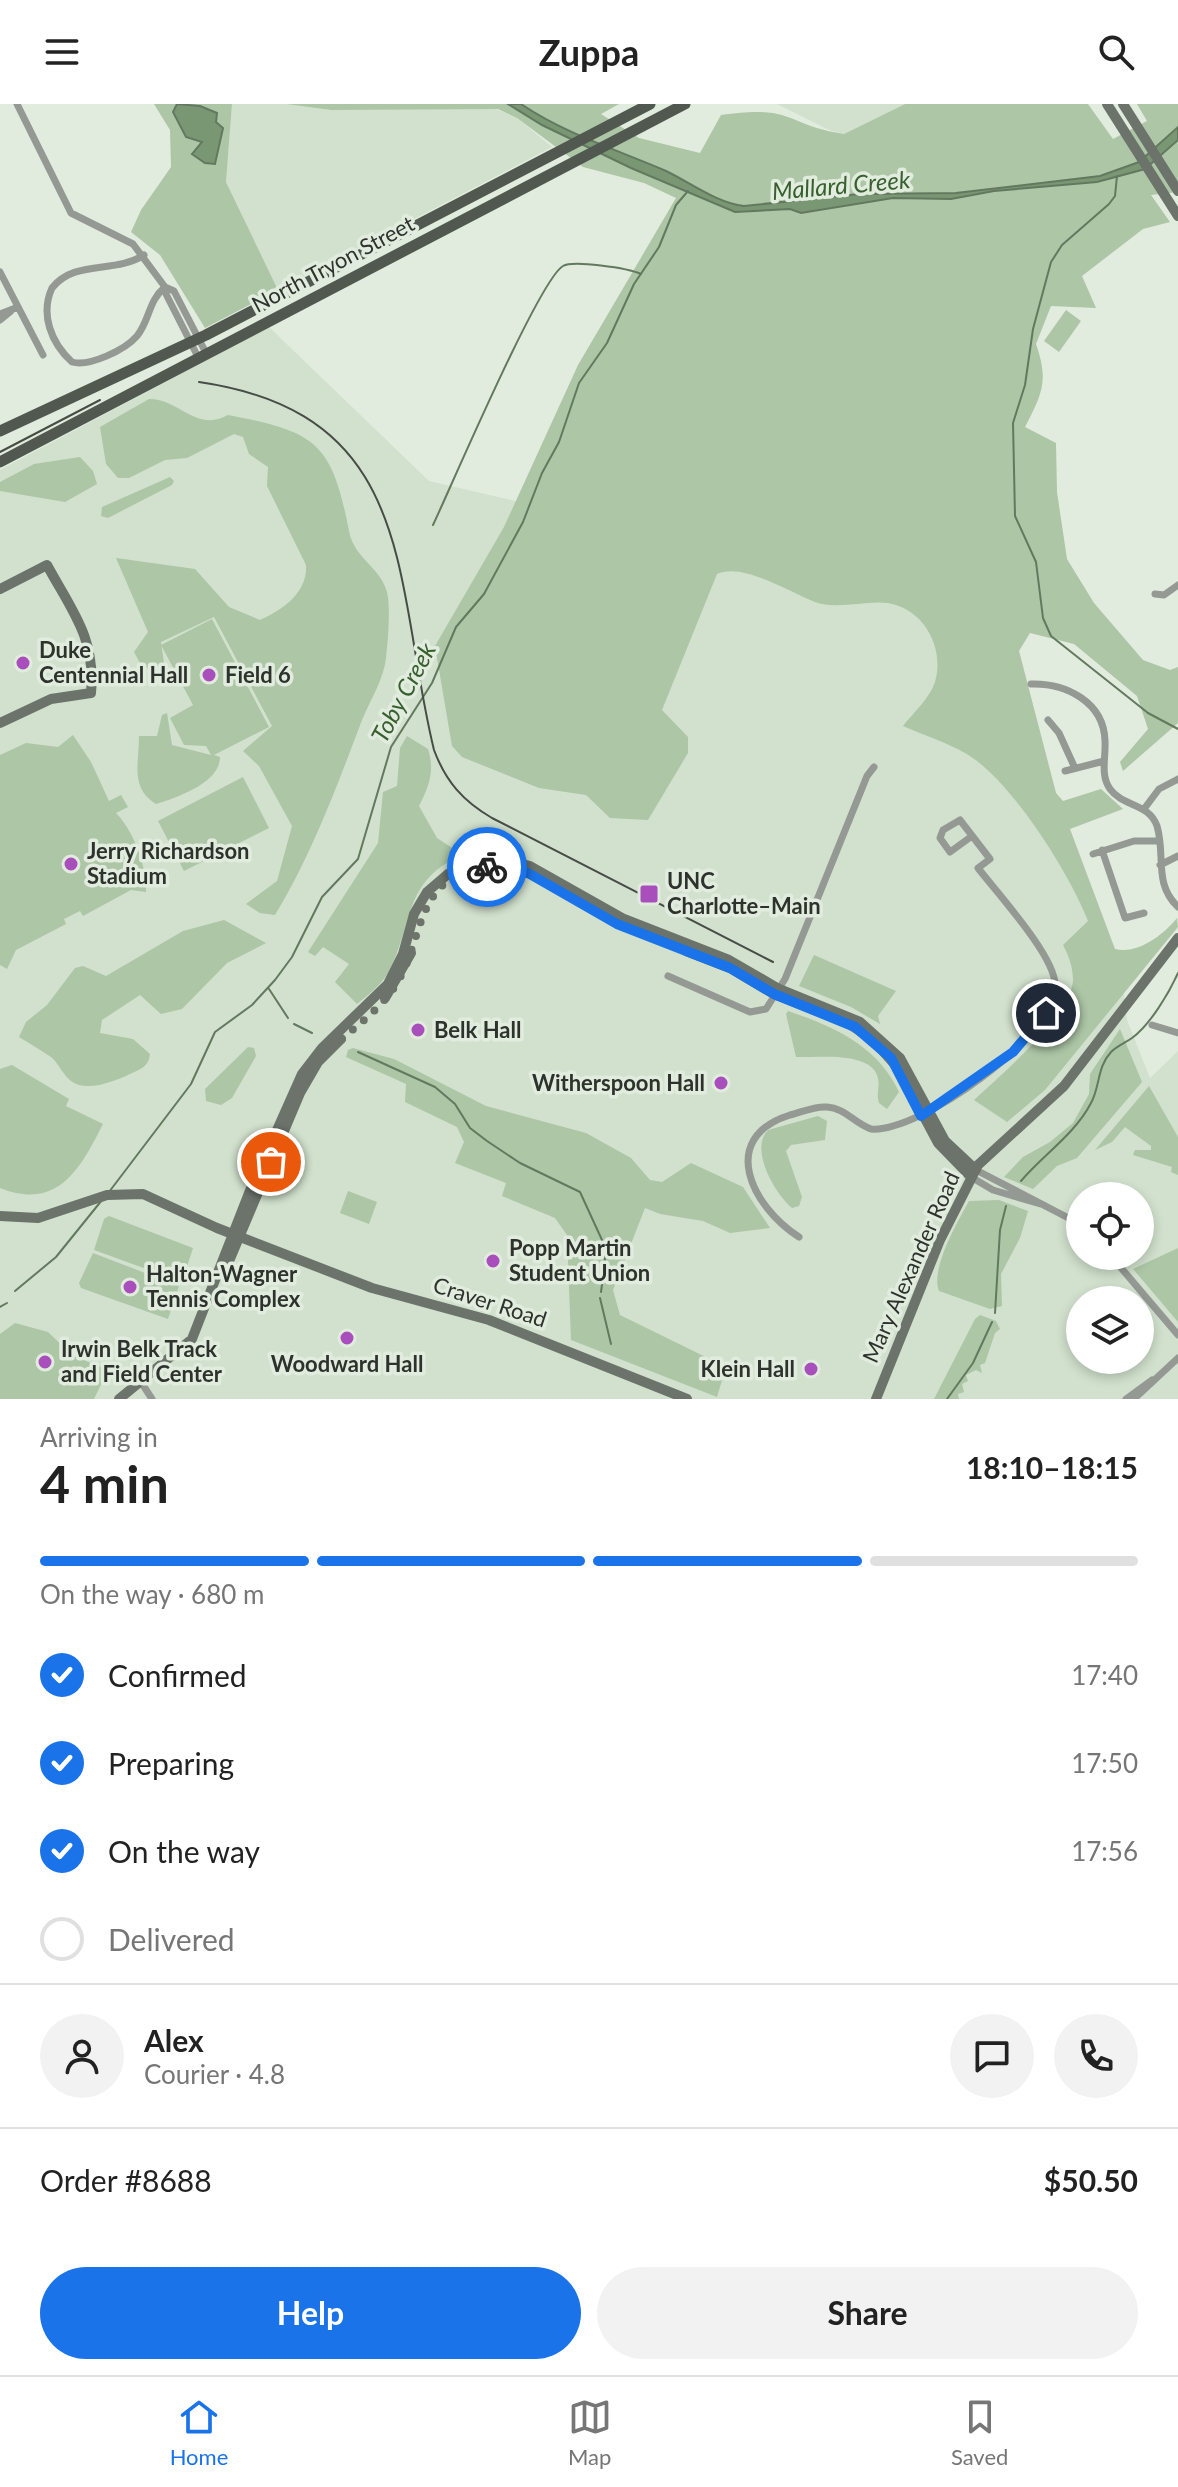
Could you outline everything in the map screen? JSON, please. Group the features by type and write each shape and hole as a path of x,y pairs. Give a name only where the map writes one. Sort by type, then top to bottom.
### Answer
{"main road":[{"name":"North Tryon Street","path":"0,431 195,340 650,104"},
{"name":"North Tryon Street","path":"0,462 683,105"}],"street":[{"path":"17,104 71,213 104,232 129,241 144,255 165,287 174,291 202,355"},
{"path":"1107,104 1178,216"},
{"path":"1123,104 1178,191"},
{"path":"144,255 119,266 79,271 54,286 45,314 64,354 72,362 87,363 132,341 142,328 152,299 165,287"},
{"path":"0,272 14,309 43,355"},
{"path":"0,314 14,309"},
{"path":"0,320 14,309"},
{"path":"0,589 47,565 91,648 91,693 51,699 0,723"},
{"path":"1155,594 1164,595 1178,585"},
{"path":"1031,684 1060,686 1091,707 1104,731 1105,778 1110,790 1144,809 1156,823 1163,887 1178,907"},
{"path":"1048,720 1059,733 1074,766"},
{"path":"1065,771 1074,766 1104,761"},
{"path":"668,976 750,1012 763,1011 777,992 824,887 867,776 874,767"},
{"path":"1144,809 1159,789 1178,779"},
{"path":"799,1237 769,1212 753,1185 748,1155 759,1131 775,1120 820,1107 840,1110 873,1129 925,1113 1023,1043 1046,1013 1055,988 1046,955 978,868 990,859 960,820 943,830 940,838 950,852 972,836"},
{"path":"1093,854 1134,841 1158,841"},
{"path":"1102,850 1125,918 1144,913"},
{"path":"1160,865 1178,856"},
{"path":"119,1399 197,1342 236,1235 304,1086 322,1058 393,989 409,957 423,911 442,887 478,868 516,869 539,877 610,916 841,1020 872,1039 898,1068 942,1149 993,1190 1046,1205 1066,1216"},
{"name":"Mary Alexander Road","path":"876,1399 940,1240 973,1173 984,1158 1064,1086 1178,938"},
{"path":"1152,1025 1178,1033"},
{"name":"Craver Road","path":"0,1216 38,1218 107,1195 132,1193 155,1198 236,1235 383,1293 439,1303 502,1324 687,1399"},
{"path":"1123,1270 1178,1335"},
{"path":"1134,1399 1178,1358"},
{"path":"1126,1399 1144,1382 1154,1379"},
{"path":"126,1399 142,1383"},
{"path":"142,1383 152,1399"}],"shaded area":[{"path":"154,104 232,104 226,182 278,290 205,328 160,255 131,232 141,210 171,167 170,130"},
{"path":"177,104 200,106 217,113 216,122 223,128 215,164 205,163 192,154 202,142 186,137 173,112"},
{"path":"232,104 286,104 331,110 493,108 517,118 552,147 278,290 226,182"},
{"path":"286,104 619,104 601,114 639,138 700,153 721,115 745,112 776,114 844,134 905,104 1088,104 1113,139 1147,121 1137,104 1178,104 1178,192 1151,195 1170,222 1143,229 1082,276 1096,308 1051,306 1036,344 1042,368 1042,387 1025,427 1056,443 1057,492 1067,559 1094,603 1143,660 1170,670 1178,667 1178,723 1123,771 1120,762 1148,729 1137,696 1074,644 1030,633 1019,651 1056,793 1063,801 1101,789 1123,809 1070,829 1115,949 1141,946 1158,936 1177,918 1178,927 1045,1090 1007,1122 974,1100 1032,1045 1060,1011 1073,981 1063,945 1088,921 1053,854 1001,783 965,753 903,726 929,694 937,669 937,656 929,632 912,613 888,603 824,604 753,575 728,571 717,574 662,710 688,737 688,753 648,820 610,818 586,795 539,788 462,757 452,746 435,646 504,527 578,365 676,198 644,183 583,167 517,118 498,109 331,110"},
{"path":"508,104 521,104 574,133 666,171 714,197 744,206 859,194 956,193 1100,176 1139,162 1178,127 1178,140 1145,169 1097,182 994,191 951,199 893,198 801,213 790,209 735,212 631,168 542,125"},
{"path":"777,104 905,104 844,134 829,130"},
{"path":"1066,310 1081,321 1059,352 1044,341"},
{"path":"269,327 429,481 802,567 1019,651 1056,793 1123,985 1127,1020 1150,1078 1178,1051 1178,1248 1154,1260 1154,1182 1066,1182 1066,1270 1134,1270 1148,1286 1066,1286 1066,1374 1154,1374 1154,1294 1178,1322 1178,1399 0,1399 0,470"},
{"path":"149,399 159,400 206,420 228,415 258,421 282,428 315,446 335,478 352,541 381,579 388,597 388,636 383,673 312,844 275,915 260,913 246,904 277,881 292,826 259,766 243,751 272,726 214,617 161,642 164,663 151,670 141,665 134,652 148,632 116,558 195,569 229,607 260,620 277,611 298,592 306,575 306,565 267,486 268,467 249,454 243,437 234,434 187,458 165,460 129,478 118,478 106,464 100,427"},
{"path":"80,457 93,471 97,484 65,502 0,491 0,482 34,464"},
{"path":"170,477 174,481 172,485 108,518 101,516 102,507"},
{"name":"Field 6","path":"212,619 269,727 214,755 220,757 218,766 196,788 156,804 142,791 139,783 139,736 157,736 162,715 167,713 172,745 211,755 206,746 184,745 170,718 193,705 161,645"},
{"name":"Jerry Richardson Stadium","path":"73,735 91,762 109,801 121,795 128,807 116,813 138,849 146,892 131,890 83,916 80,911 64,919 66,924 16,950 7,969 0,965 0,755 26,743 58,747"},
{"path":"407,736 428,749 430,757 430,778 419,806 437,838 463,855 443,865 419,891 388,973 357,1004 335,982 349,964 323,947 315,956 308,952 378,843 383,792 397,786 400,748"},
{"path":"243,777 269,828 184,871 158,821"},
{"path":"224,920 266,943 227,963 182,1009 161,1014 140,995 102,1020 100,1033 133,1039 150,1054 141,1069 117,1080 84,1086 68,1079 51,1057 19,1037 26,1022 47,1005 75,968 83,966 106,976 183,931"},
{"path":"814,955 896,991 878,1016 880,1024 851,1007 799,986"},
{"path":"788,1011 837,1031 867,1050 890,1076 899,1092 887,1109 879,1103 879,1084 874,1069 865,1063 842,1057 796,1057 786,1014"},
{"path":"1120,1029 1142,1082 1077,1158 1057,1166 1033,1189 1004,1177 1023,1157 1050,1142 1073,1123 1089,1094 1090,1074"},
{"path":"248,1047 254,1048 256,1056 232,1098 221,1105 206,1101 205,1089"},
{"path":"353,1048 394,1059 486,1106 586,1133 631,1158 650,1180 662,1182 691,1163 743,1187 770,1228 730,1233 703,1221 660,1214 645,1208 613,1290 620,1315 726,1367 717,1397 571,1340 567,1235 555,1218 502,1196 506,1183 455,1163 464,1142 457,1127 405,1102 406,1084 346,1057 348,1050"},
{"path":"12,1065 69,1099 66,1106 103,1124 76,1170 65,1182 37,1194 20,1194 0,1188 0,1069"},
{"path":"1149,1086 1178,1137 1178,1175 1171,1172 1172,1167 1133,1155 1135,1150 1151,1150 1151,1146 1125,1127 1112,1142 1095,1150"},
{"path":"818,1116 827,1121 825,1140 791,1145 786,1151 802,1197 799,1206 792,1208 778,1193 766,1171 761,1148 763,1138 768,1130"},
{"path":"348,1191 377,1202 369,1224 340,1213"},
{"path":"999,1200 1028,1211 1020,1238 1001,1274 1002,1306 990,1309 939,1291 937,1282 946,1245 969,1201"},
{"name":"Halton-Wagner Tennis Complex","path":"109,1216 193,1248 182,1282 94,1250 104,1219"},
{"path":"1178,1248 1178,1322 1154,1294 1154,1286 1147,1286 1134,1270 1154,1270 1154,1259"},
{"name":"Halton-Wagner Tennis Complex","path":"93,1253 179,1286 168,1319 81,1288 79,1283"},
{"path":"980,1315 996,1321 1000,1329 995,1333 985,1363 980,1365 982,1373 976,1370 966,1375 968,1381 962,1384 964,1392 958,1394 959,1399 934,1399 975,1319"},
{"name":"Irwin Belk Track and Field Center","path":"15,1323 48,1332 72,1355 108,1370 94,1399 0,1399 0,1334"}],"waterway":[{"path":"1117,176 1115,196 1109,204 1062,245 1051,262 1033,329 1025,385 1013,423 1015,516 1036,562 1043,618 1051,636 1148,713 1178,729"},
{"name":"Toby Creek","path":"109,1192 191,1084 215,1032 252,1005 275,980 292,957 322,897 358,859 391,747 432,683 456,627 484,594 523,522 542,473 559,442 579,383 607,343 634,284 659,247 676,205 688,191"},
{"path":"433,525 516,344 551,280 563,266 569,264 625,269 641,274"},
{"path":"1021,1181 1084,1114 1094,1097 1106,1058 1146,1025 1178,973"},
{"path":"269,989 288,1018"},
{"path":"294,1024 312,1033"},
{"path":"358,1052 435,1087 455,1104 470,1128 487,1141 520,1163 580,1192 602,1240 605,1261 601,1292"},
{"name":"Toby Creek","path":"15,1291 56,1257 102,1200"},
{"path":"995,1313 1000,1230 1006,1206"},
{"path":"600,1298 611,1344"},
{"name":"Toby Creek","path":"0,1307 7,1303"},
{"path":"947,1399 973,1363 992,1322"}],"tram line":[{"path":"199,382 271,400 323,429 359,468 384,515 400,568 434,750 444,772 464,797 492,818 773,962"},
{"path":"0,452 100,400"}],"way so far":[{"path":"271,1162 300,1093 318,1062 381,1003 405,969 417,924 427,903 451,879 467,871 487,867"}],"place":[{"name":"Duke Centennial Hall","path":"23,663"},
{"name":"Field 6","path":"209,675"},
{"name":"Jerry Richardson Stadium","path":"71,864"},
{"name":"UNC Charlotte–Main","path":"649,894"},
{"name":"Belk Hall","path":"418,1030"},
{"name":"Witherspoon Hall","path":"721,1083"},
{"name":"Popp Martin Student Union","path":"493,1261"},
{"name":"Halton-Wagner Tennis Complex","path":"130,1287"},
{"name":"Woodward Hall","path":"347,1338"},
{"name":"Irwin Belk Track and Field Center","path":"45,1362"},
{"name":"Klein Hall","path":"811,1369"}],"route":[{"path":"487,867 506,867 539,877 617,924 730,968 774,994 855,1027 891,1058 921,1116 1013,1052 1046,1013"}],"water label":[{"name":"Mallard Creek","path":"841,186"}]}
